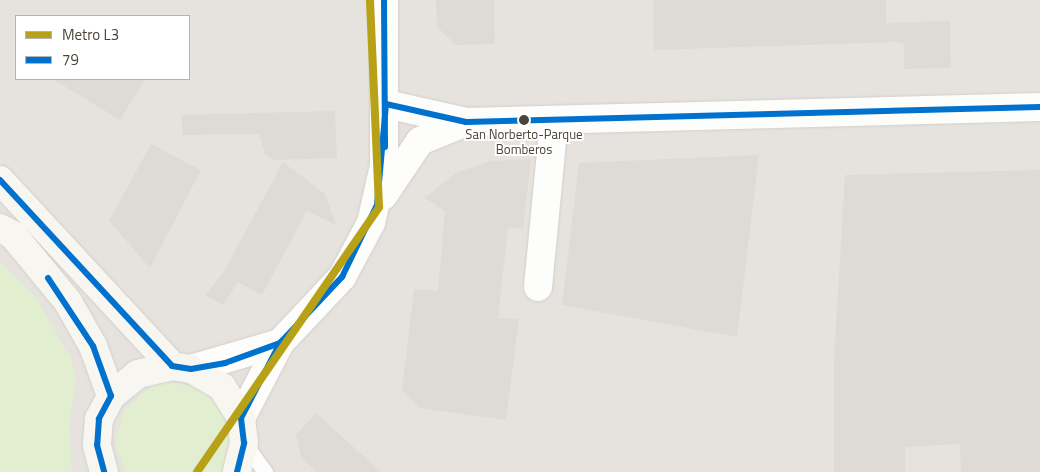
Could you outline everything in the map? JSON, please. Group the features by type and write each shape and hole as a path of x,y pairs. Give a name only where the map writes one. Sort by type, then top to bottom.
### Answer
{"main road":[{"path":"0,180 182,368 222,387 242,431 237,472"},
{"path":"0,228 13,235 68,302 93,346 111,396"},
{"path":"102,471 97,445 99,419 111,396 138,374 182,368"}],"street":[{"path":"377,205 386,104 384,0"},
{"path":"386,104 466,122 1040,107"},
{"path":"538,286 554,120"},
{"path":"242,431 280,343 342,277 377,205 420,141 466,122"},
{"path":"182,368 224,363 280,343"}],"lane":[{"path":"242,431 265,472"}],"shaded area":[{"path":"0,0 1040,0 1040,472 0,472"},
{"path":"64,0 262,0 262,64 190,66 190,15 167,15 166,10 163,15 87,15"},
{"path":"299,93 300,108 168,110 168,95"}],"green space":[{"path":"0,262 36,298 70,357 76,377 69,428 72,472 0,472"},
{"path":"167,382 201,388 215,398 231,429 223,472 125,472 115,444 124,410 150,387"}],"building":[{"path":"436,0 494,0 495,44 456,45 437,27"},
{"path":"653,0 886,0 886,23 950,21 951,68 904,69 904,44 896,42 654,50"},
{"path":"55,80 144,80 120,120"},
{"path":"335,111 337,158 275,160 265,154 259,134 182,135 182,115"},
{"path":"151,144 201,170 150,268 109,221"},
{"path":"759,155 737,337 562,305 579,163"},
{"path":"531,159 523,229 508,227 498,318 519,319 506,420 419,408 402,390 414,289 438,291 445,211 425,198 457,172 491,161"},
{"path":"283,162 325,194 336,225 307,211 262,295 238,282 223,305 205,295 223,273"},
{"path":"1040,170 1040,472 961,472 960,444 905,447 905,472 834,472 834,358 845,175"},
{"path":"316,413 381,472 317,472 301,457 296,435"}],"metro line":[{"name":"L3","path":"197,472 379,207 370,0"}],"transit line":[{"name":"79","path":"384,0 385,147"},
{"name":"79","path":"386,104 466,122 1040,107"},
{"name":"79","path":"0,180 172,366 191,369 225,363 280,343 342,277 377,205 386,104"},
{"name":"79","path":"48,278 93,346 111,396 99,419 97,445 104,472"},
{"name":"79","path":"237,472 244,443 241,418 280,343 296,328"}],"place":[{"name":"San Norberto-Parque Bomberos","path":"524,120"}]}
